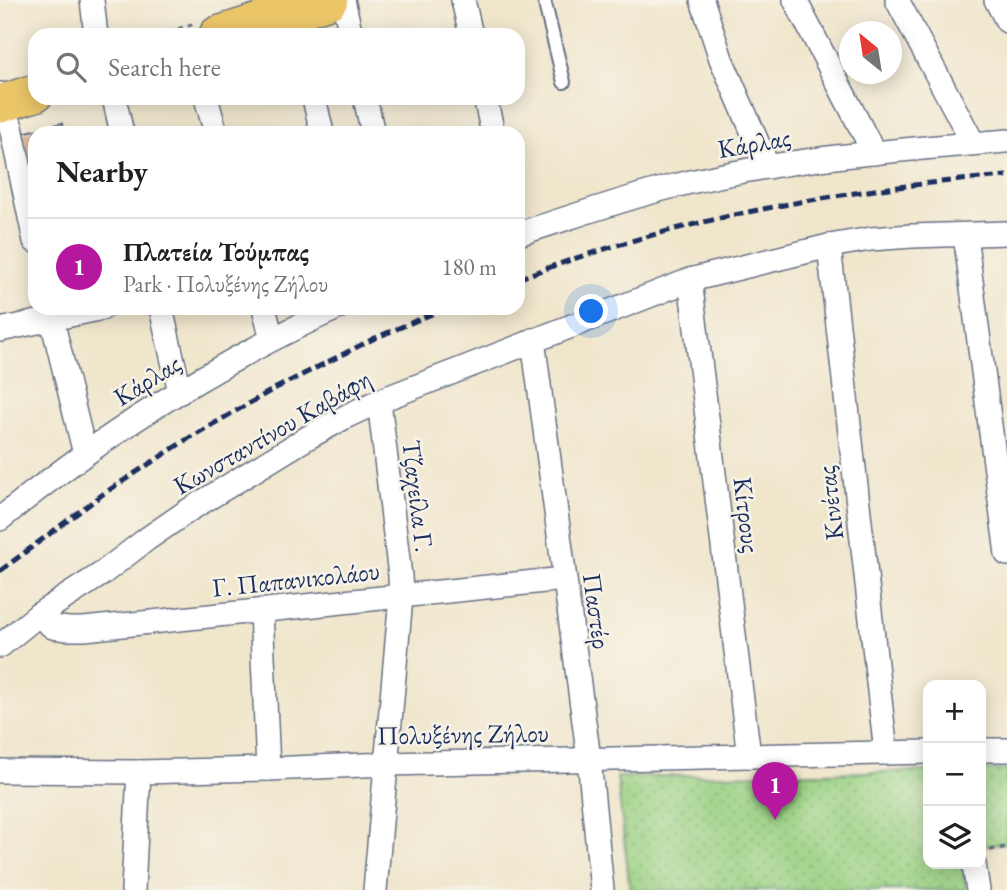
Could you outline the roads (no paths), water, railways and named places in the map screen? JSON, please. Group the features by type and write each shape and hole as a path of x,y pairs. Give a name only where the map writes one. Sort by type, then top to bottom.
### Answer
{"main road":[{"path":"244,28 291,15 329,0"}],"street":[{"path":"92,0 95,28"},
{"path":"342,0 349,28"},
{"path":"463,0 469,28"},
{"path":"702,0 721,59 768,167"},
{"path":"795,0 874,153"},
{"path":"996,0 1007,22"},
{"path":"903,2 973,144"},
{"path":"9,98 11,127 28,208"},
{"path":"116,105 120,126"},
{"path":"208,105 214,126"},
{"path":"316,105 321,126"},
{"path":"367,105 371,126"},
{"path":"487,105 491,126"},
{"name":"Κάρλας","path":"525,232 671,187 768,167 874,153 1007,141"},
{"name":"Κωνσταντίνου Καβάφη","path":"0,646 38,615 100,575 157,532 327,427 379,401 690,280 829,246 871,239 1007,233"},
{"path":"965,234 1007,554"},
{"name":"Κινέτας","path":"829,246 886,752"},
{"name":"Κίτρους","path":"690,280 749,757"},
{"path":"0,330 48,315"},
{"path":"51,315 85,454"},
{"path":"163,315 180,392"},
{"path":"266,315 272,339"},
{"name":"Κάρλας","path":"0,519 85,454 180,392 272,339 322,315"},
{"name":"Παστέρ","path":"533,340 589,759 602,890"},
{"name":"Τζαχείλα Γ.","path":"375,890 401,597 379,401"},
{"name":"Γ. Παπανικολάου","path":"38,615 54,626 76,629 564,579"},
{"path":"261,611 268,769"},
{"path":"986,750 1007,750"},
{"name":"Πολυξένης Ζήλου","path":"0,771 139,772 923,752"},
{"path":"133,890 139,772"},
{"path":"975,869 978,890"}],"lane":[{"path":"544,0 564,82"}],"railway":[{"path":"525,276 636,240 759,210 883,189 1007,176"},
{"path":"0,571 103,494 189,438 274,389 375,338 429,315"}],"place":[{"name":"Πλατεία Τούμπας","path":"775,820"}]}
